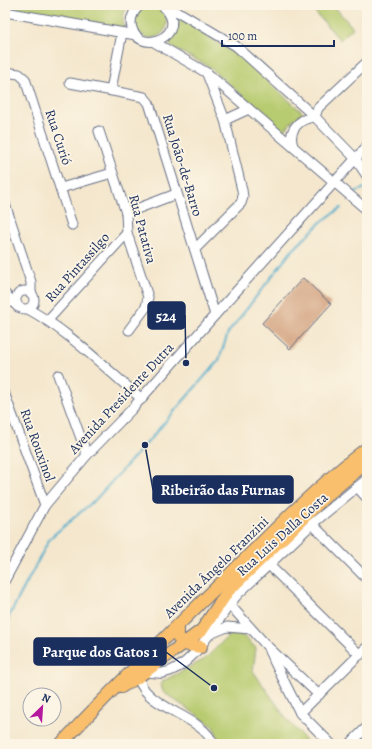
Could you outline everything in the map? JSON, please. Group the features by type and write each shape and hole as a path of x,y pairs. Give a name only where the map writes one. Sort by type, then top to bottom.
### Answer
{"main road":[{"name":"Avenida Ângelo Franzini","path":"140,671 178,625 298,509 367,448"},
{"name":"Avenida Ângelo Franzini","path":"61,744 108,694 140,671 184,644 202,630 228,591 249,569 327,495 367,462"},
{"path":"178,625 178,637 184,644 201,647"}],"street":[{"path":"136,35 131,24 132,17 134,11 141,5"},
{"path":"5,12 136,35 148,42 154,42 166,36 172,24 171,17 163,5"},
{"path":"163,5 182,14 236,46 315,117 363,152 367,176"},
{"path":"111,90 122,33"},
{"path":"154,42 207,73 367,210"},
{"path":"315,117 318,108 366,64"},
{"name":"Rua Curió","path":"5,72 19,74 25,79 72,225"},
{"path":"195,250 241,203 243,197 225,120 207,73"},
{"name":"Rua João-de-Barro","path":"70,83 144,97 149,103 214,315"},
{"path":"225,120 249,109"},
{"path":"293,146 291,140 295,127 299,122 315,117"},
{"name":"Rua Patativa","path":"99,131 126,213 127,233 148,302 128,330"},
{"name":"Avenida Presidente Dutra","path":"5,580 44,505 87,455 142,399 214,315 363,152"},
{"path":"61,188 112,173"},
{"path":"126,213 176,194"},
{"path":"5,204 7,216 31,282 33,306 24,308 16,302 19,294 31,282"},
{"name":"Rua Pintassilgo","path":"46,319 127,233"},
{"path":"5,294 19,294 33,297 46,319"},
{"path":"5,294 24,308 46,319 142,399"},
{"path":"58,375 87,455"},
{"name":"Rua Rouxinol","path":"6,400 44,505"},
{"name":"Rua Luis Dalla Costa","path":"140,671 163,673 178,666 201,647 229,604 312,524 367,478"},
{"path":"357,487 367,498"},
{"path":"312,524 367,579"},
{"path":"269,565 360,655"},
{"path":"229,604 266,645 319,695"},
{"path":"210,634 227,627 251,629"},
{"path":"266,645 300,713 331,744"},
{"path":"300,713 367,647"},
{"path":"140,671 144,692 205,732 213,744"},
{"path":"350,744 367,727"}],"green space":[{"path":"5,5 128,5 123,16 124,28 5,7"},
{"path":"318,5 333,5 353,28 340,40 313,10"},
{"path":"148,6 154,6 164,13 167,22 166,28 160,35 154,38 148,38 138,31 135,25 135,19 142,9"},
{"path":"182,20 244,60 303,113 294,119 284,131 208,66 173,48 169,44 176,32 178,22"},
{"path":"234,634 243,636 256,648 253,671 287,719 309,744 221,744 213,726 163,692 161,685 163,681 205,659 227,637"}],"building":[{"path":"303,278 331,304 290,349 262,323"}],"waterway":[{"path":"355,192 365,188"},
{"path":"5,624 50,538 96,499 145,445 219,360 228,333 290,253 321,222 341,208"}],"place":[{"name":"524","path":"186,363"},
{"name":"Ribeirão das Furnas","path":"145,445"},
{"name":"Parque dos Gatos 1","path":"214,688"}]}
